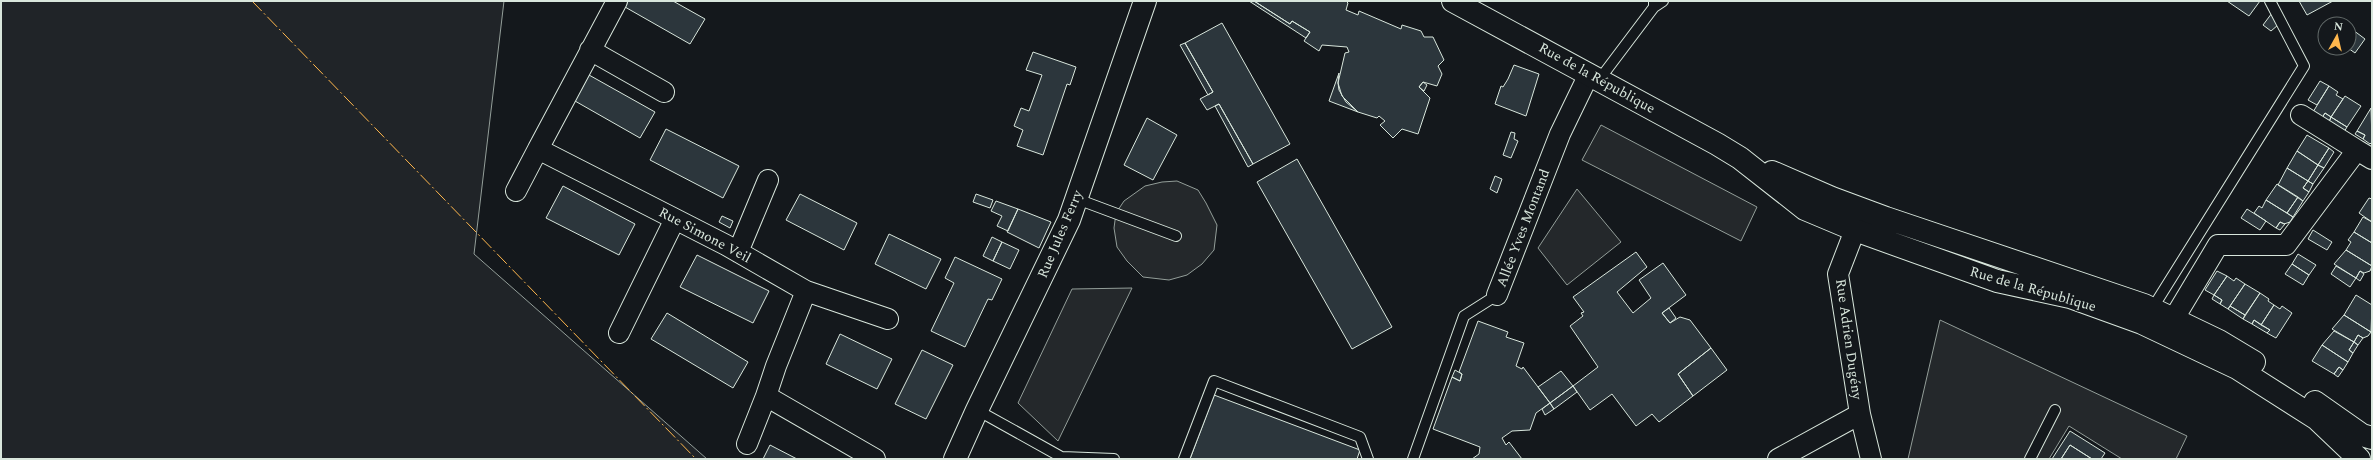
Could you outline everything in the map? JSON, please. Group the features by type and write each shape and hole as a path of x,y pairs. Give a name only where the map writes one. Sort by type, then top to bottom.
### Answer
{"main road":[{"name":"Rue Jules Ferry","path":"956,459 977,410 1069,220 1145,1"},
{"name":"Rue de la République","path":"1453,1 1740,158 1832,198 2147,316 2237,368 2317,419 2359,459"},
{"name":"Rue de la République","path":"1740,158 1805,208 1855,230 1997,281 2147,316 2173,320 2219,341 2272,373 2362,435 2372,438"}],"street":[{"path":"516,191 617,1"},
{"path":"590,50 664,92"},
{"name":"Allée Yves Montand","path":"1497,295 1560,134 1594,77"},
{"path":"2173,320 2218,245 2286,245 2364,155 2301,115"},
{"name":"Rue Simone Veil","path":"538,149 738,252 806,290 888,319"},
{"path":"738,252 768,180"},
{"path":"1855,230 1863,223 1886,218"},
{"path":"619,333 675,219"},
{"name":"Rue Adrien Dugény","path":"1855,230 1838,274 1860,414 1871,459"},
{"path":"747,444 806,290"},
{"path":"766,396 875,459"},
{"path":"1778,459 1860,414"}],"lane":[{"path":"1594,77 1654,4 1663,1"},
{"path":"2147,316 2304,66 2270,1"},
{"path":"1077,199 1176,236"},
{"name":"Allée Yves Montand","path":"1414,459 1464,316 1497,295"},
{"path":"1184,459 1214,381 1360,437 1368,459"},
{"path":"977,410 1064,458 1114,459"},
{"path":"2030,459 2055,410"}],"shaded area":[{"path":"1,1 504,1 474,254 707,459 1,459"},
{"path":"1601,125 1757,207 1741,241 1582,160"},
{"path":"1177,181 1198,190 1206,203 1217,225 1214,250 1202,264 1187,275 1169,280 1143,277 1127,261 1117,247 1114,228 1116,213 1124,201 1145,186 1162,182"},
{"path":"1577,189 1621,242 1567,285 1538,248"},
{"path":"1132,288 1058,441 1018,403 1072,289"},
{"path":"1940,320 2187,436 2176,459 2122,459 2069,426 2049,459 1908,459"}],"building":[{"path":"628,1 673,1 705,19 690,44 625,7"},
{"path":"1249,1 1254,1 1290,24 1292,21 1310,32 1306,38"},
{"path":"1254,1 1346,1 1348,3 1346,10 1358,15 1359,11 1401,29 1402,25 1421,31 1424,37 1433,37 1444,60 1438,66 1442,74 1437,86 1423,82 1419,87 1430,98 1418,134 1402,129 1393,138 1380,125 1385,121 1379,116 1377,118 1358,112 1346,102 1339,90 1338,83 1345,53 1349,52 1347,47 1322,45 1319,51 1304,41 1310,32 1292,21 1290,24"},
{"path":"2227,1 2260,1 2249,16"},
{"path":"2299,1 2333,1 2307,15"},
{"path":"2272,13 2278,25 2271,31 2263,25"},
{"path":"1222,23 1290,144 1253,164 1219,104 1207,110 1200,99 1213,92 1185,43"},
{"path":"2357,33 2365,39 2357,50"},
{"path":"1185,43 1213,92 1208,95 1180,45"},
{"path":"1033,52 1076,67 1070,85 1067,84 1043,155 1017,146 1023,130 1014,126 1021,108 1029,111 1042,75 1026,70"},
{"path":"1514,65 1539,74 1526,116 1495,104 1501,86 1503,87 1508,79"},
{"path":"1339,73 1338,83 1342,96 1358,112 1329,101"},
{"path":"589,75 655,112 640,138 575,101"},
{"path":"2320,81 2329,86 2317,105 2308,100"},
{"path":"1423,82 1427,85 1424,91 1419,87"},
{"path":"2329,86 2338,92 2336,95 2343,99 2331,117 2325,113 2322,118 2313,112"},
{"path":"2345,96 2361,106 2347,127 2331,117"},
{"path":"1219,104 1253,164 1248,167 1215,106"},
{"path":"2371,108 2372,142 2370,144 2363,139 2365,135 2357,131"},
{"path":"2325,113 2331,117 2329,122 2322,118"},
{"path":"2331,117 2347,127 2344,132 2329,122"},
{"path":"1147,118 1177,135 1153,180 1124,165"},
{"path":"666,129 739,166 723,198 650,160"},
{"path":"2357,131 2365,135 2363,139 2355,134"},
{"path":"1511,132 1515,133 1514,139 1518,141 1511,158 1503,155"},
{"path":"2307,135 2329,148 2318,165 2297,151"},
{"path":"2329,148 2334,152 2324,168 2318,165"},
{"path":"2297,151 2318,165 2308,181 2287,168"},
{"path":"1297,159 1392,327 1352,349 1257,182"},
{"path":"2318,165 2324,168 2313,184 2308,181"},
{"path":"2287,168 2308,181 2303,188 2309,192 2303,201 2278,185"},
{"path":"1495,176 1502,179 1497,193 1490,189"},
{"path":"2308,181 2313,184 2309,192 2303,188"},
{"path":"2277,184 2298,197 2287,213 2266,200"},
{"path":"563,186 635,224 619,255 546,218"},
{"path":"800,194 857,223 844,250 786,220"},
{"path":"976,194 993,200 990,208 973,202"},
{"path":"2298,197 2303,201 2293,217 2287,213"},
{"path":"2369,198 2372,199 2372,222 2359,213"},
{"path":"2266,200 2293,217 2290,222 2284,224 2280,222 2276,228 2254,213 2259,206 2262,208"},
{"path":"996,201 1018,209 1008,231 997,226 1002,216 991,211"},
{"path":"1018,209 1051,222 1039,248 1007,232"},
{"path":"2247,209 2266,221 2260,230 2241,218"},
{"path":"722,216 733,221 730,228 719,222"},
{"path":"2363,217 2372,222 2372,243 2354,232"},
{"path":"2280,222 2285,224 2280,230 2276,228"},
{"path":"2313,230 2332,242 2327,250 2308,239"},
{"path":"2354,232 2372,243 2372,266 2346,250 2351,242 2348,240"},
{"path":"889,234 941,259 926,289 875,264"},
{"path":"992,237 1002,242 993,261 983,256"},
{"path":"1002,242 1019,250 1010,269 993,261"},
{"path":"2346,250 2372,266 2370,271 2364,273 2360,271 2356,278 2334,264"},
{"path":"1636,252 1647,267 1617,292 1633,313 1651,298 1639,280 1663,263 1686,295 1662,313 1670,323 1680,317 1690,320 1711,348 1678,374 1693,396 1659,422 1652,414 1636,426 1612,394 1590,410 1573,386 1598,367 1570,326 1583,316 1581,313 1584,312 1573,297"},
{"path":"2298,254 2316,265 2309,275 2292,264"},
{"path":"697,255 769,291 753,323 680,287"},
{"path":"955,257 1002,279 992,300 988,299 965,347 931,331 954,283 945,278"},
{"path":"2292,264 2309,275 2303,285 2285,274"},
{"path":"2336,266 2356,278 2350,287 2331,274"},
{"path":"2217,271 2227,276 2214,295 2205,290"},
{"path":"2360,271 2364,274 2360,281 2356,278"},
{"path":"2227,276 2234,281 2236,278 2245,284 2228,309 2220,304 2222,300 2214,295"},
{"path":"2245,284 2260,293 2245,315 2230,306"},
{"path":"2260,293 2269,299 2268,301 2274,305 2261,325 2254,320 2252,324 2243,319"},
{"path":"2214,295 2222,300 2220,304 2212,299"},
{"path":"2356,295 2372,305 2371,332 2344,315"},
{"path":"2274,305 2280,309 2282,306 2292,313 2276,338 2267,333 2270,330 2261,325"},
{"path":"2230,306 2245,315 2243,319 2228,309"},
{"path":"1669,308 1676,318 1670,323 1662,313"},
{"path":"667,313 748,362 733,388 651,339"},
{"path":"2344,315 2371,332 2368,336 2363,338 2358,335 2354,342 2332,329"},
{"path":"2254,320 2270,330 2267,333 2252,324"},
{"path":"1478,321 1508,332 1506,337 1524,343 1516,366 1522,369 1523,367 1550,403 1536,413 1530,430 1512,431 1502,438 1506,445 1509,442 1522,459 1472,459 1479,454 1480,447 1433,429 1452,377 1460,381 1462,374 1459,372"},
{"path":"2334,331 2354,342 2349,350 2353,353 2348,362 2322,345"},
{"path":"840,334 892,359 877,389 826,364"},
{"path":"2358,335 2363,338 2358,345 2354,342"},
{"path":"2354,342 2358,345 2353,353 2349,350"},
{"path":"2322,345 2348,362 2343,370 2339,367 2334,374 2312,361"},
{"path":"1711,348 1727,370 1693,396 1678,374"},
{"path":"922,350 953,365 926,419 895,404"},
{"path":"2339,367 2343,370 2338,377 2334,374"},
{"path":"1455,370 1462,374 1460,381 1452,377"},
{"path":"1561,371 1573,386 1550,403 1538,387"},
{"path":"1573,386 1577,392 1554,409 1550,403"},
{"path":"1214,395 1360,450 1357,459 1190,459"},
{"path":"1550,403 1554,409 1545,415 1542,409"},
{"path":"2070,431 2105,453 2101,459 2092,459 2070,445 2061,459 2052,459"},
{"path":"770,445 797,459 763,459"},
{"path":"2070,445 2092,459 2061,459"}],"power":[{"path":"252,1 696,459"}]}
